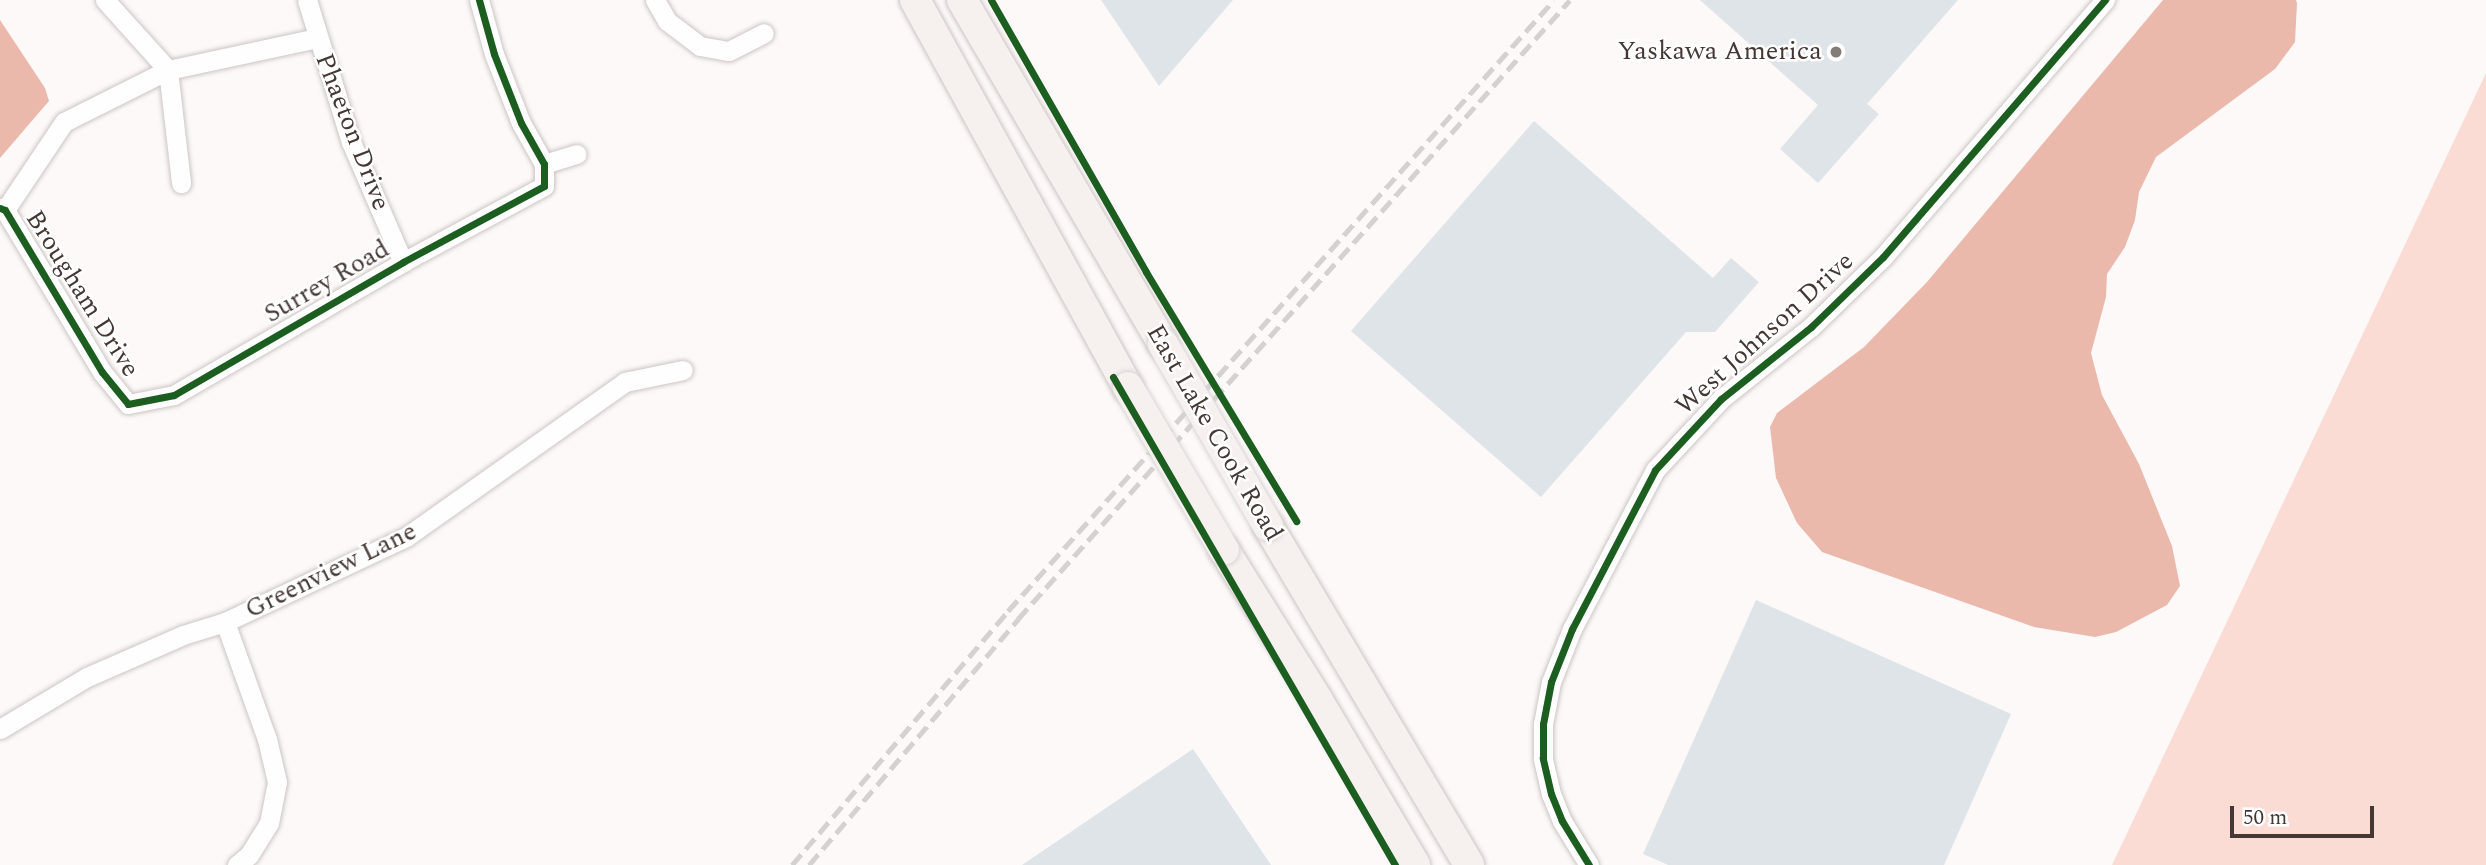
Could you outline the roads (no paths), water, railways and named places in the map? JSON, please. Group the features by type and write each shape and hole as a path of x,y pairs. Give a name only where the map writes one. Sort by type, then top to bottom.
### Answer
{"main road":[{"name":"East Lake Cook Road","path":"915,0 1128,387 1415,865"},
{"name":"East Lake Cook Road","path":"962,0 1469,865"}],"street":[{"path":"105,0 168,70 181,183"},
{"name":"Phaeton Drive","path":"307,0 351,142 403,262"},
{"path":"479,0 494,54 520,123 544,164 576,154"},
{"path":"655,0 667,21 701,46 729,51 764,33"},
{"name":"West Johnson Drive","path":"1589,865 1562,821 1551,794 1543,758 1545,713 1551,682 1572,629 1655,470 1721,399 1811,327 1883,257 2105,0"},
{"path":"2,209 64,122 168,70 317,38"},
{"name":"Surrey Road","path":"128,404 174,395 403,262 544,186 544,164"},
{"name":"Brougham Drive","path":"2,209 102,372 128,404"},
{"name":"Greenview Lane","path":"0,729 87,677 183,635 225,622 406,537 625,382 683,370"},
{"path":"225,622 267,739 277,782 269,823 248,855 237,865"}],"railway":[{"path":"792,865 1008,611 1554,0"},
{"path":"809,865 1018,619 1570,0"}],"place":[{"name":"Yaskawa America","path":"1836,52"}]}
